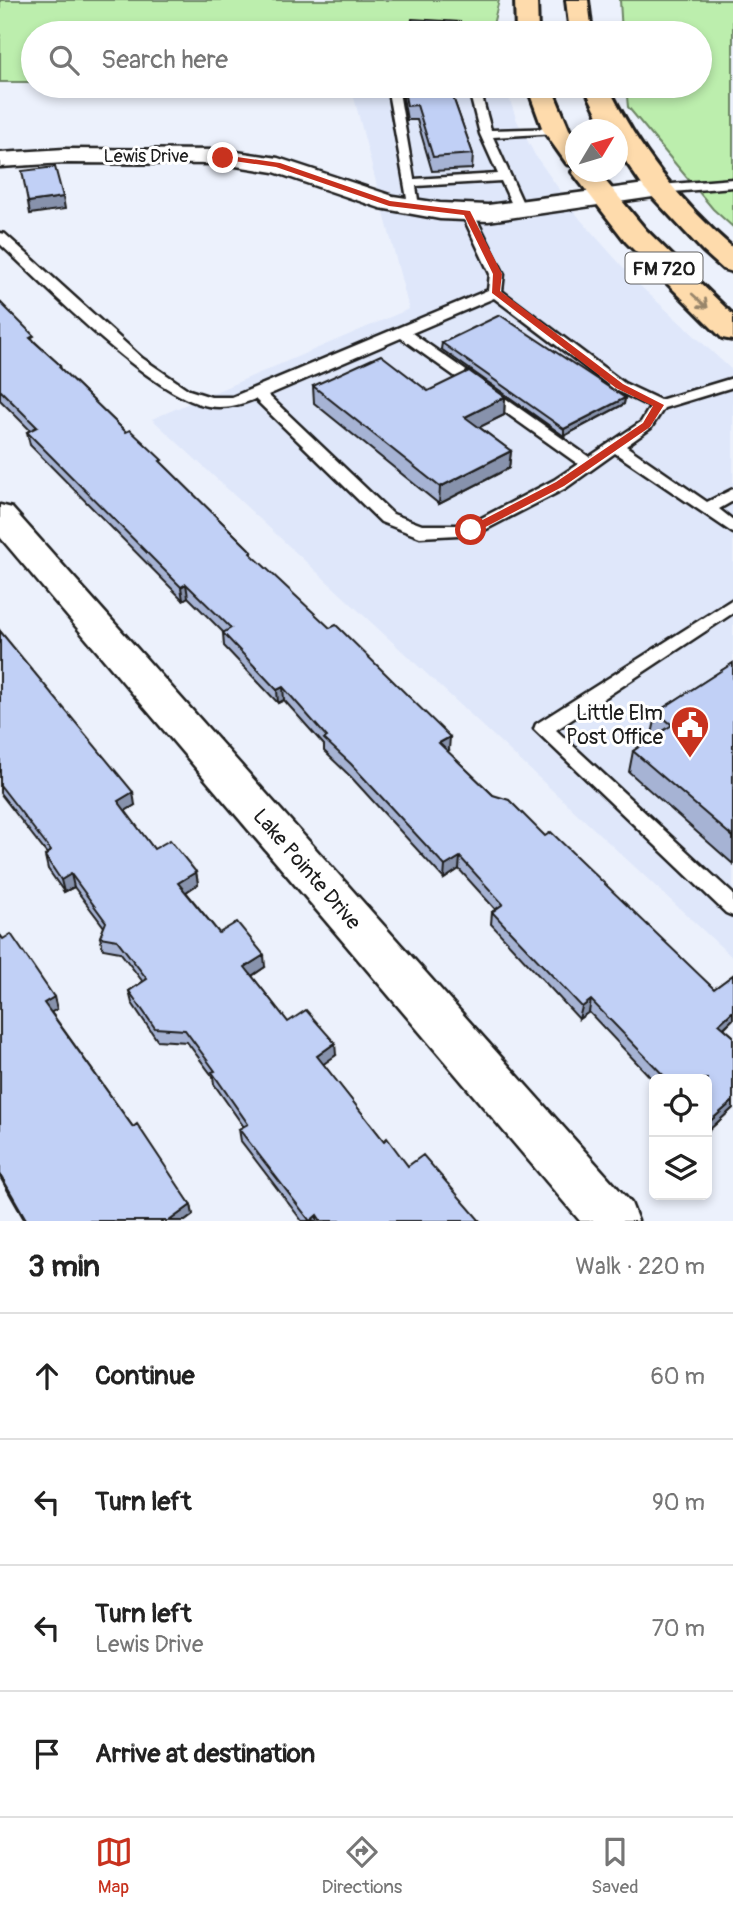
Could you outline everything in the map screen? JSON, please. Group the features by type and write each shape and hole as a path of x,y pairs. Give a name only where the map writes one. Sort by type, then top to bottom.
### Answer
{"main road":[{"path":"526,0 527,21"},
{"path":"577,0 580,21"},
{"path":"543,98 556,130 565,143"},
{"name":"FM 720","path":"602,98 624,139 660,189 733,263"},
{"name":"FM 720","path":"592,182 664,268 733,331"}],"street":[{"name":"Lewis Drive","path":"0,160 65,156 223,158 278,165 389,203 411,195 467,212 520,210 660,189"},
{"name":"Lake Pointe Drive","path":"0,516 613,1221"}],"lane":[{"path":"394,98 411,195 505,177"},
{"path":"476,98 486,134 520,210"},
{"path":"486,134 556,130"},
{"path":"660,189 733,183"},
{"path":"467,212 497,274 495,292"},
{"path":"0,237 137,361 184,393 209,401 234,402 258,394 495,292"},
{"path":"495,292 620,386 659,405 733,382"},
{"path":"402,332 589,464"},
{"path":"258,394 387,518 419,531 471,530 560,484 646,425 659,405"},
{"path":"615,446 733,528"},
{"path":"707,509 733,494"},
{"path":"733,605 543,729 733,908"}],"shaded area":[{"path":"354,98 509,98 517,121 535,155 580,219 638,284 733,371 733,958 152,419 409,309"}],"green space":[{"path":"0,0 499,0 494,21 21,21 21,82 0,82"},
{"path":"620,0 733,0 733,227 713,209 628,107 627,98 712,98 712,21 621,21"}],"building":[{"path":"412,19 444,21 412,21"},
{"path":"405,98 453,98 473,154 433,157 417,105 407,106"},
{"path":"55,167 63,197 28,202 22,171"},
{"path":"0,302 34,336 30,338 126,432 130,430 162,460 160,461 252,552 250,553 330,628 336,625 450,737 439,743 493,795 509,800 545,836 551,832 714,989 733,975 733,1011 719,1024 733,1036 733,1101 712,1119 712,1074 662,1074 591,1000 582,1007 492,912 503,904 460,857 445,866 351,764 324,739 327,737 283,687 277,690 223,633 231,628 186,584 181,587 27,432 37,427 0,390"},
{"path":"500,315 625,398 564,429 442,343"},
{"path":"381,355 428,391 469,371 505,397 465,417 511,451 440,487 313,386"},
{"path":"0,631 133,792 118,801 154,849 170,840 196,872 178,883 219,933 237,922 264,955 245,967 288,1022 306,1010 335,1043 317,1056 384,1141 387,1138 408,1166 423,1155 480,1221 321,1221 317,1215 310,1221 239,1129 248,1124 185,1030 155,1028 129,991 147,979 117,940 100,937 106,922 71,874 61,880 45,856 51,851 0,785"},
{"name":"Little Elm Post Office","path":"733,663 733,837 633,751 672,725 657,712"},
{"path":"11,934 54,997 44,1003 133,1127 137,1124 191,1205 169,1221 27,1221 0,1174 0,935 3,939"}],"place":[{"name":"Little Elm Post Office","path":"690,759"}],"route":[{"path":"223,158 278,165 389,203 440,211 467,212 497,274 495,292 620,386 659,405 646,425 560,484 471,530"}]}
